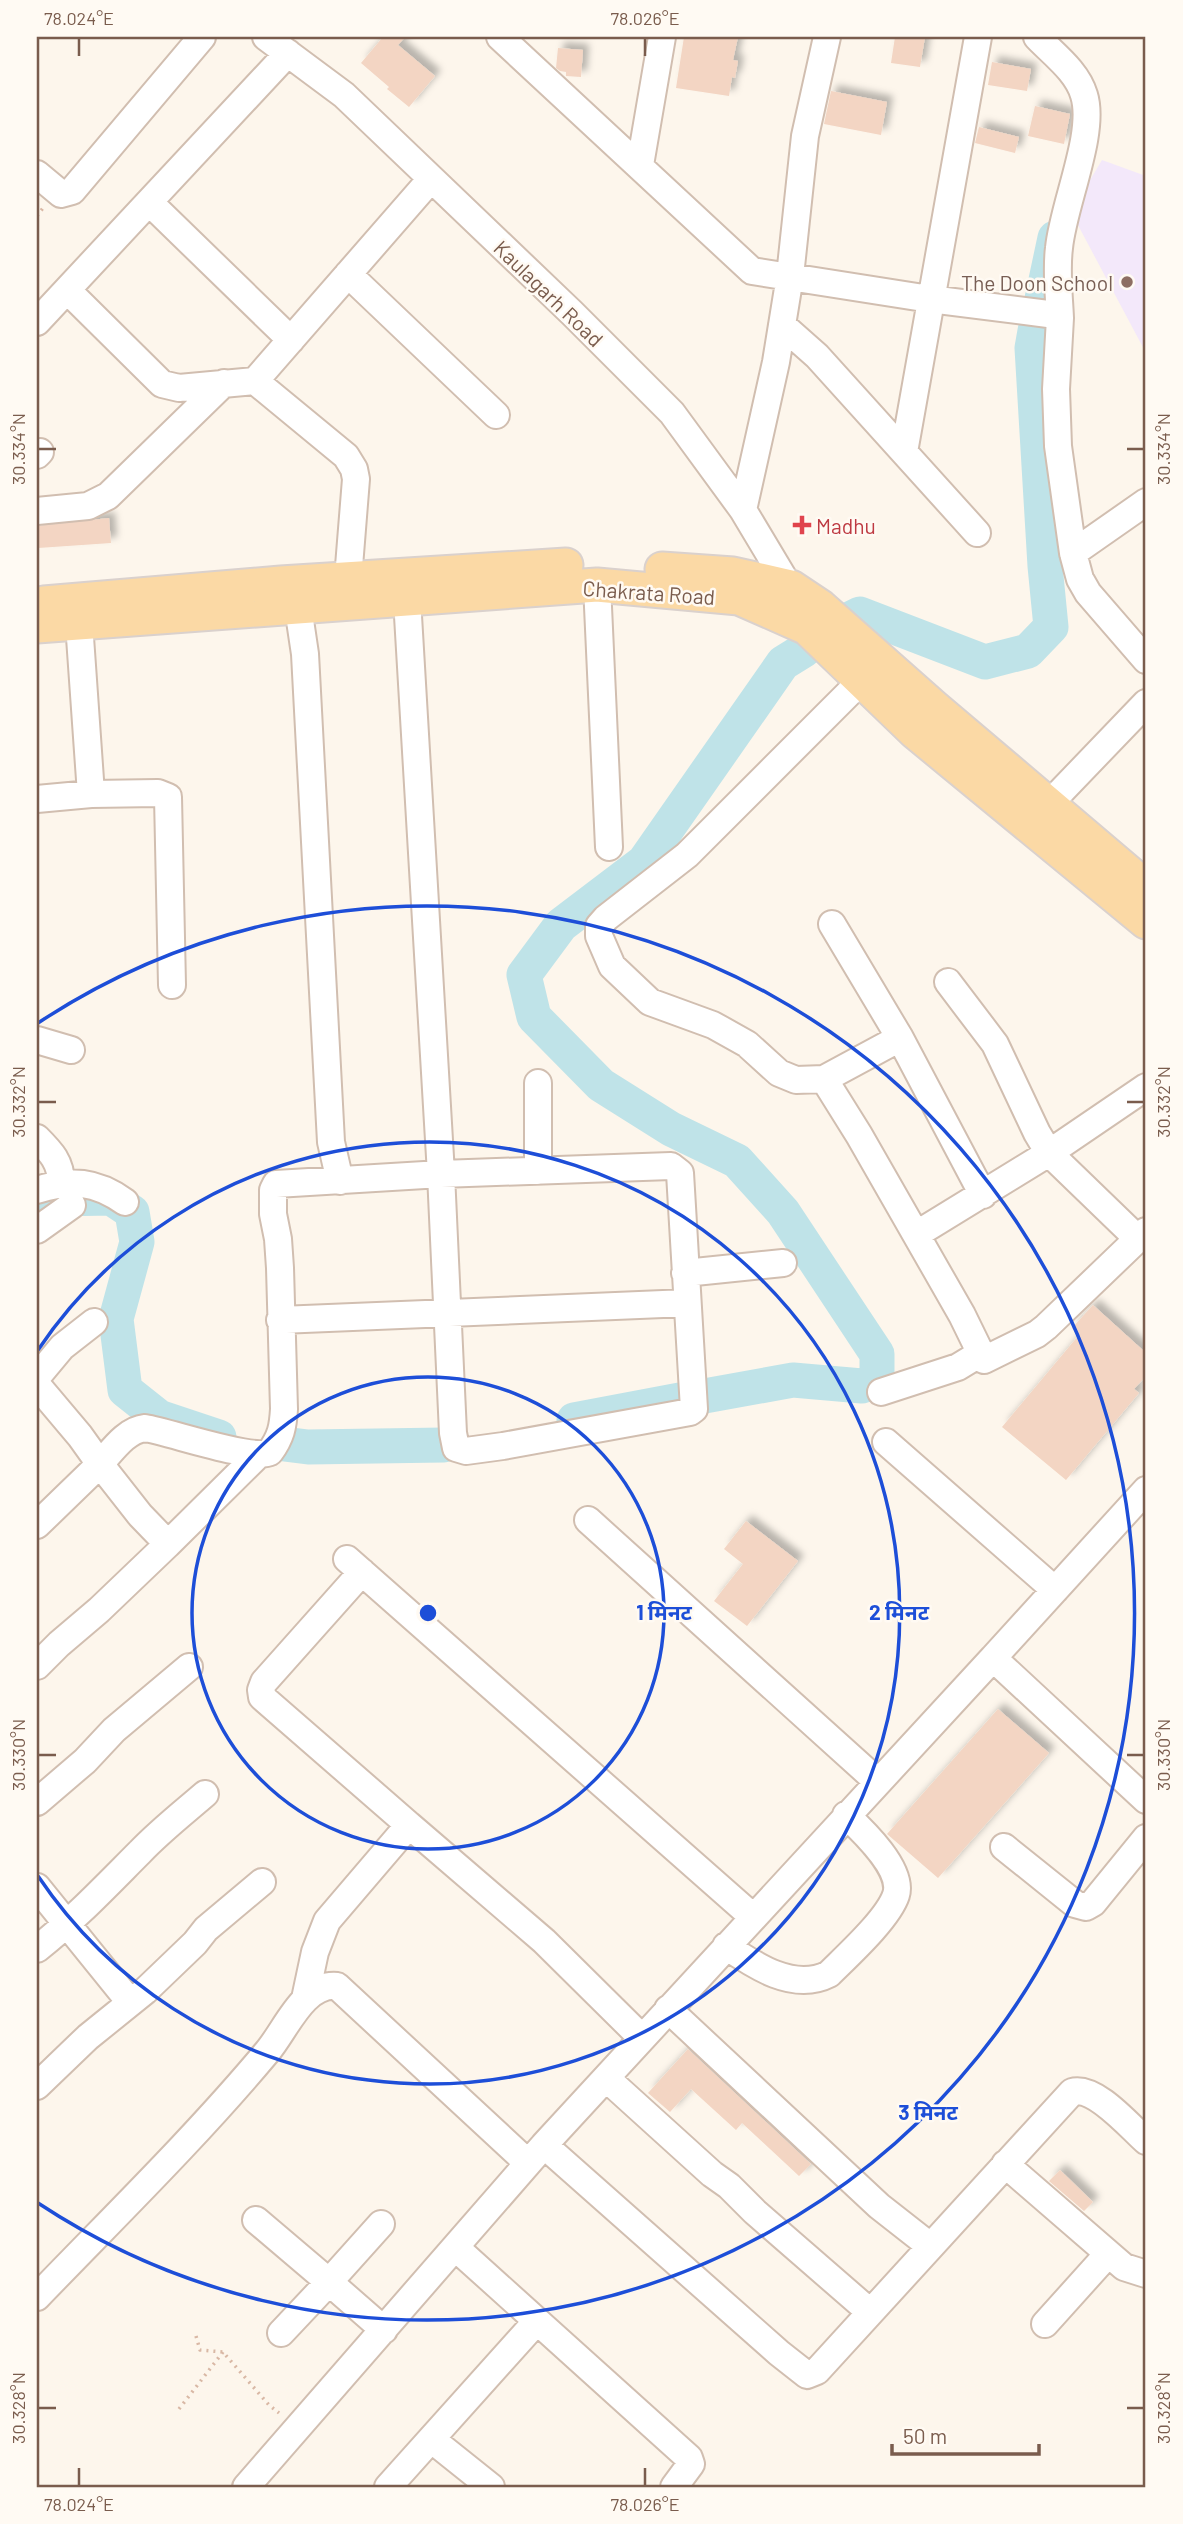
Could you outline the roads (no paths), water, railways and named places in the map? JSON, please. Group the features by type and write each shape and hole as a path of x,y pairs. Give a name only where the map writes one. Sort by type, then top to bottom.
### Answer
{"main road":[{"name":"Chakrata Road","path":"37,626 298,607 407,588 589,564 733,574 790,587 821,607 915,732 1146,922"},
{"name":"Chakrata Road","path":"37,604 348,579 407,588 597,585 739,598 808,628 871,671 1049,804 1145,883"}],"street":[{"path":"37,174 61,194 72,191 202,37"},
{"name":"Kaulagarh Road","path":"266,37 344,95 672,413 743,510 790,587 808,628"},
{"path":"640,165 662,37"},
{"path":"743,510 776,362 790,276 805,136 827,37"},
{"path":"904,452 978,37"},
{"path":"1037,37 1076,78 1084,92 1087,108 1082,151 1069,192 1058,248 1058,446 1073,553 1080,579 1088,593 1146,660"},
{"path":"509,41 752,271 930,299 1056,315 1060,318"},
{"path":"37,322 288,53"},
{"path":"255,381 432,179"},
{"path":"149,202 291,340"},
{"path":"348,274 496,415"},
{"path":"67,290 162,384 179,388 255,381 346,456 354,469 356,479 348,579"},
{"path":"782,325 817,356 977,533"},
{"path":"37,511 88,506 108,496 224,383"},
{"path":"1073,553 1146,502"},
{"path":"597,585 609,847"},
{"path":"37,1525 128,1436 145,1428 258,1455 270,1452 283,1429 278,1239 273,1214 274,1186 280,1183 441,1174 671,1166 677,1169 680,1173 694,1409 663,1417 466,1451 456,1448 453,1433 441,1174 407,588"},
{"path":"298,607 305,654 330,1131 340,1181"},
{"path":"79,623 90,794"},
{"path":"871,671 687,855 606,918 599,926 598,936 612,966 650,1002 713,1025 747,1044 779,1073 796,1080 824,1079 900,1038"},
{"path":"1049,804 1146,702"},
{"path":"37,799 90,794 158,793 168,797 172,985"},
{"path":"832,924 900,1038 983,1195"},
{"path":"824,1079 962,1315 982,1358 987,1360 1037,1334 1142,1235 1049,1153 995,1044 948,982"},
{"path":"37,1040 71,1050"},
{"path":"538,1083 538,1171"},
{"path":"916,1234 1049,1153 1146,1087"},
{"path":"37,1138 53,1154 61,1167 57,1193 37,1230"},
{"path":"57,1193 80,1182 94,1185 125,1202"},
{"path":"685,1273 783,1263"},
{"path":"280,1320 687,1303"},
{"path":"37,1377 62,1347 94,1322"},
{"path":"881,1392 958,1367 981,1353"},
{"path":"37,1385 140,1515 168,1544"},
{"path":"886,1442 1055,1590"},
{"path":"37,1666 99,1610 258,1455"},
{"path":"246,2487 536,2154 1146,1490"},
{"path":"588,1520 877,1781"},
{"path":"642,2038 544,1941 262,1697 264,1682 355,1566 753,1917"},
{"path":"993,1658 1146,1800"},
{"path":"37,1802 85,1761 114,1730 189,1667"},
{"path":"37,1949 113,1881 141,1850 186,1808 205,1794"},
{"path":"726,1946 752,1964 790,1979 820,1979 829,1974 884,1915 896,1894 892,1870 871,1838 846,1815"},
{"path":"305,1999 314,1952 327,1921 409,1825"},
{"path":"1004,1847 1074,1904 1086,1907 1093,1903 1146,1838"},
{"path":"37,2086 88,2037 145,1991 206,1929 262,1882"},
{"path":"37,1886 130,2002"},
{"path":"37,2297 259,2061 305,1999 324,1986 337,1986 802,2373 812,2374 817,2371 1072,2092 1079,2090 1099,2098 1146,2141"},
{"path":"668,2009 879,2206 930,2246"},
{"path":"606,2078 870,2312"},
{"path":"1006,2164 1124,2267 1146,2274"},
{"path":"256,2220 384,2330"},
{"path":"281,2333 381,2224"},
{"path":"456,2248 689,2458 690,2469 674,2487"},
{"path":"1045,2324 1108,2254"},
{"path":"388,2487 537,2321"},
{"path":"432,2439 491,2487"}],"waterway":[{"path":"1042,299 1055,238"},
{"path":"850,619 860,614 985,662 1028,651 1051,627 1032,348 1035,331"},
{"path":"699,1397 793,1380 862,1386 877,1380 877,1354 783,1212 737,1161 671,1129 601,1085 534,1017 524,975 561,925 644,862 783,663 804,650"},
{"path":"37,1206 56,1199 111,1198 132,1212 137,1242 116,1319 125,1390 159,1417 219,1437"},
{"path":"574,1420 680,1400"},
{"path":"284,1444 308,1447 444,1445"}],"place":[{"name":"The Doon School","path":"1127,282"},
{"name":"Madhu","path":"802,525"}]}
